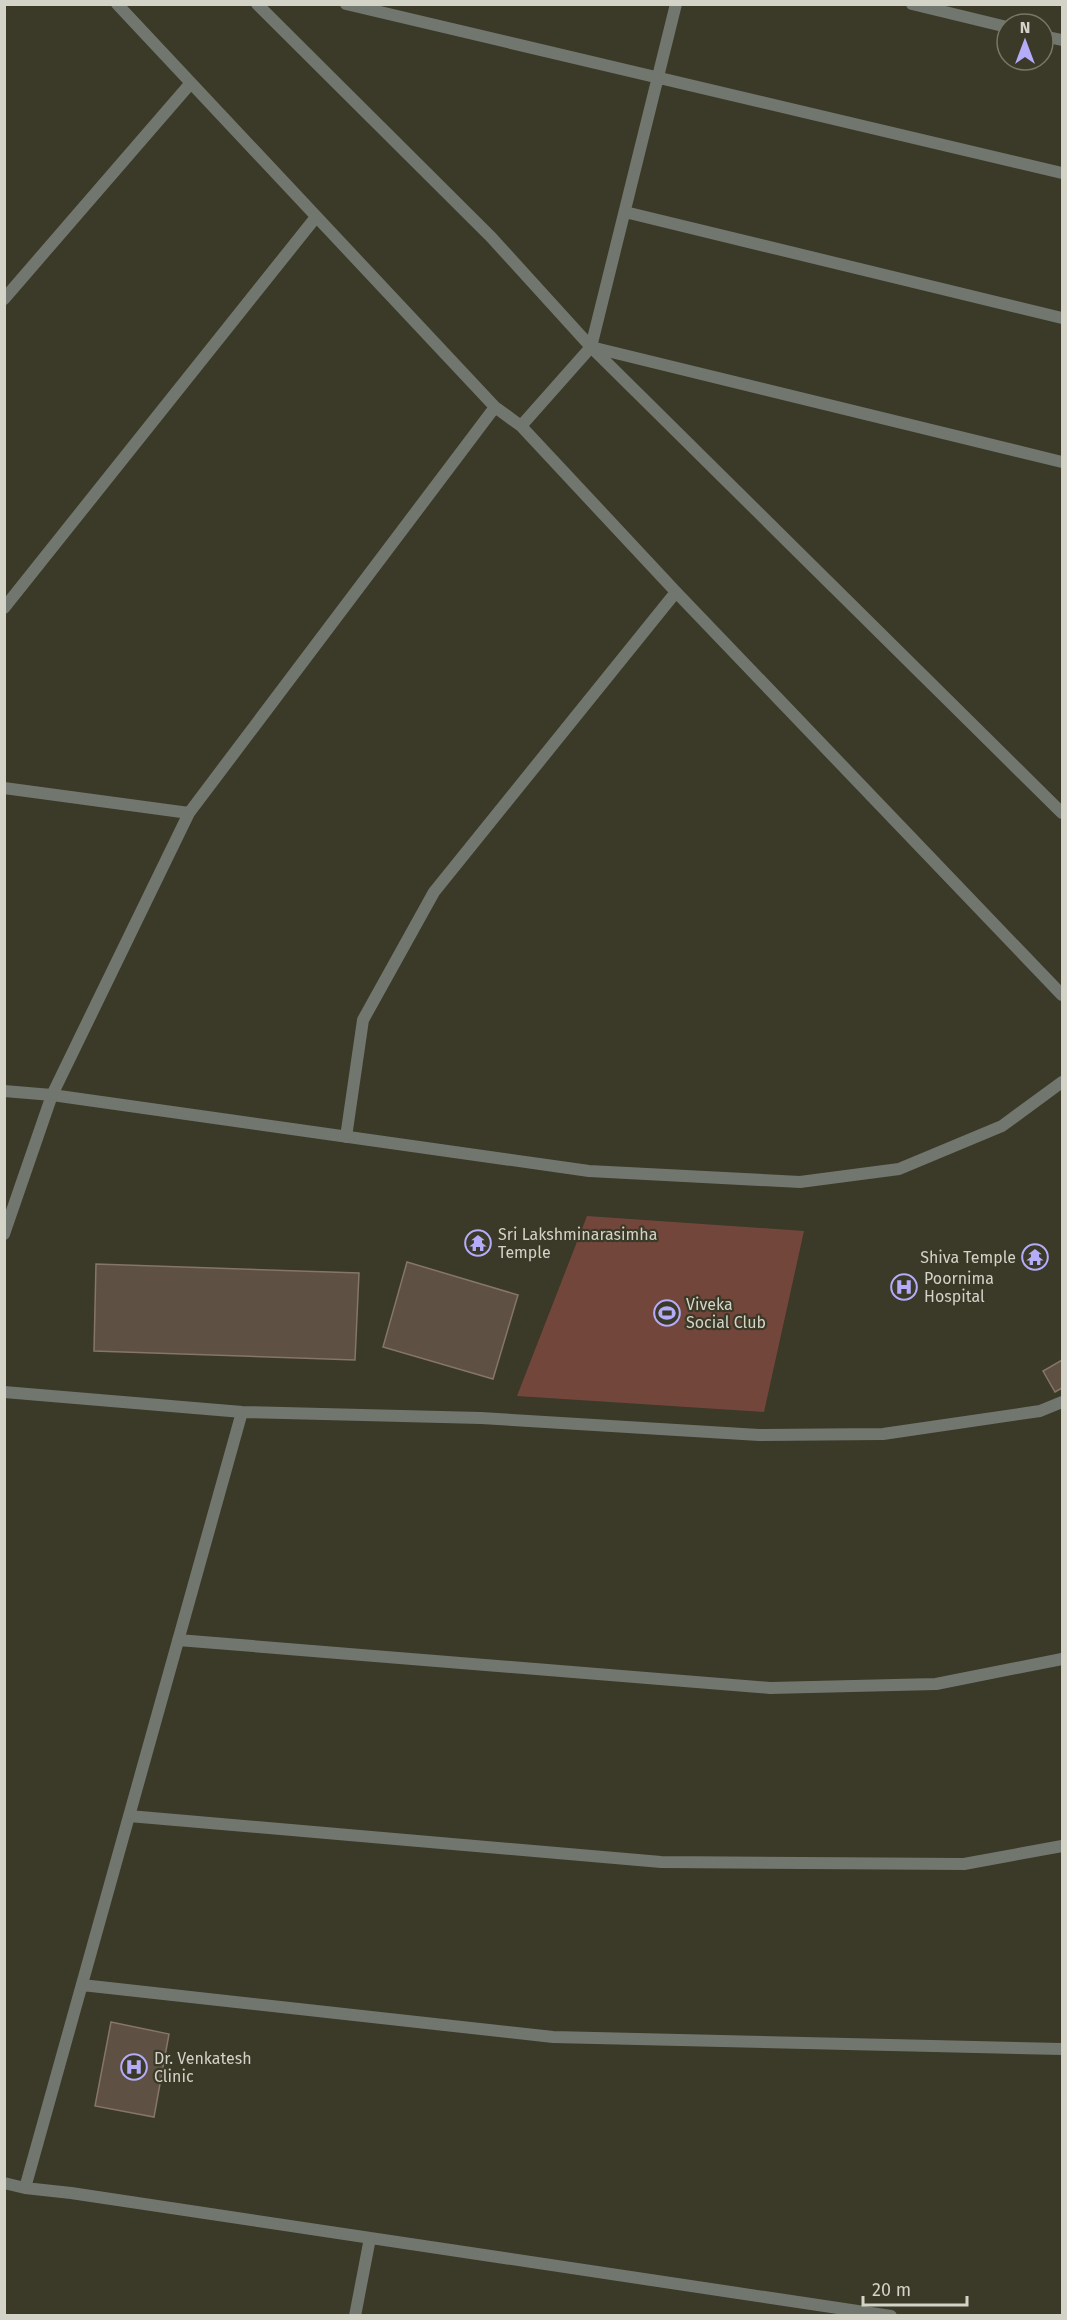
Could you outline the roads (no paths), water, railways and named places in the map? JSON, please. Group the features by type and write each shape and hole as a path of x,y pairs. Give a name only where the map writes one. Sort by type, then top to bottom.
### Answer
{"street":[{"path":"117,4 495,407 521,426 676,592 1062,995"},
{"path":"256,4 491,237 591,347 1062,813"},
{"path":"346,4 1062,173"},
{"path":"521,426 591,347 676,4"},
{"path":"912,4 995,24"},
{"path":"4,298 190,84"},
{"path":"625,212 1062,318"},
{"path":"4,608 316,217"},
{"path":"591,347 1062,462"},
{"path":"4,1234 52,1095 189,813 495,407"},
{"path":"346,1137 363,1020 434,892 676,592"},
{"path":"4,788 189,813"},
{"path":"4,1091 52,1095 589,1171 800,1182 899,1169 1002,1126 1062,1082"},
{"path":"4,1392 242,1412 481,1418 759,1435 883,1434 1040,1411 1062,1402"},
{"path":"25,2188 242,1412"},
{"path":"178,1641 770,1688 936,1684 1062,1659"},
{"path":"129,1816 661,1862 964,1864 1062,1846"},
{"path":"82,1985 553,2037 1062,2049"},
{"path":"4,2183 25,2188 891,2316"},
{"path":"355,2316 370,2238"}],"place":[{"name":"Sri Lakshminarasimha Temple","path":"478,1243"},
{"name":"Shiva Temple","path":"1035,1257"},
{"name":"Poornima Hospital","path":"904,1287"},
{"name":"Viveka Social Club","path":"667,1313"},
{"name":"Dr. Venkatesh Clinic","path":"134,2067"}]}
